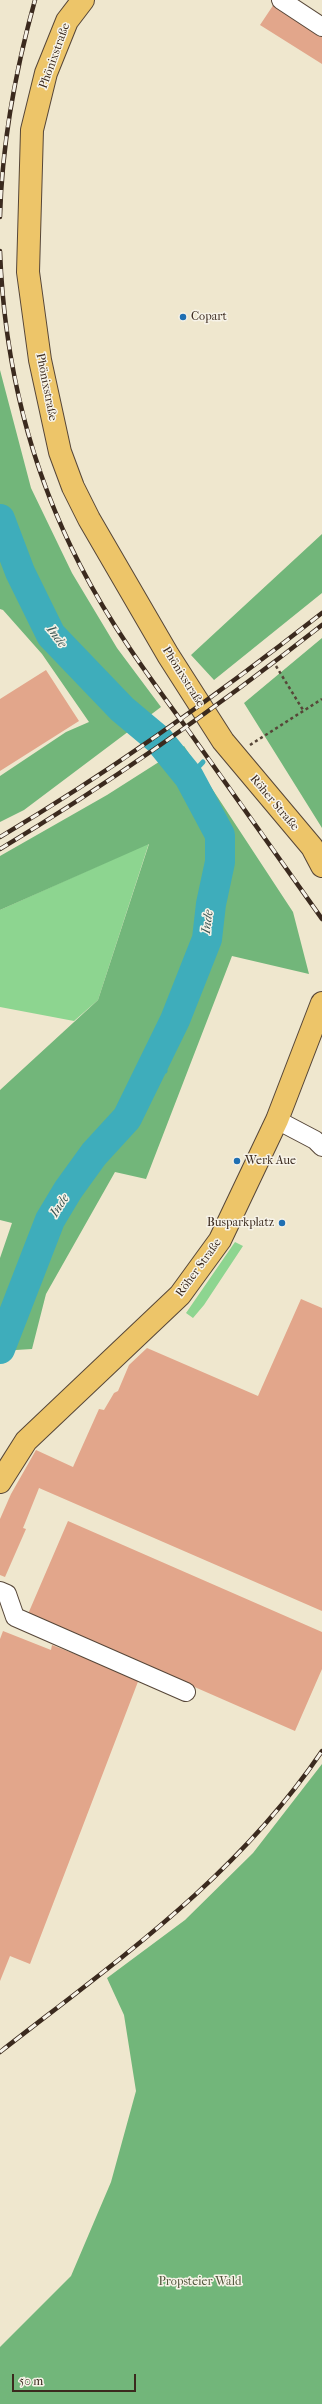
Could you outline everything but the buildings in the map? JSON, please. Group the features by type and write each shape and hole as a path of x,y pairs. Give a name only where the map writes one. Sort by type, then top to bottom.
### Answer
{"main road":[{"name":"Phönixstraße","path":"83,0 68,21 46,73 32,130 28,272 49,409 60,452 73,487 168,655 229,749"},
{"name":"Röher Straße","path":"229,749 312,847 322,866"},
{"name":"Röher Straße","path":"0,1482 26,1441 51,1415 150,1325 180,1295 197,1274 220,1240 277,1120 322,1003"}],"street":[{"path":"281,0 322,27"},
{"path":"277,1120 315,1140 322,1147"},
{"path":"0,1591 7,1594 15,1617 186,1692"}],"path":[{"path":"276,666 302,710"},
{"path":"229,749 247,747 302,710 322,699"}],"green space":[{"path":"0,370 31,488 72,573 117,648 161,707 24,810 0,822 0,776 66,732 89,722 42,654 3,610 0,609"},
{"path":"322,534 322,593 214,680 191,655"},
{"path":"322,638 322,828 244,703"},
{"path":"184,746 293,912 309,974 232,956 146,1179 115,1172 46,1294 32,1349 0,1351 0,1258 12,1223 0,1220 0,1090 98,1000 149,844 0,910 0,856 107,795"},
{"path":"149,843 98,1000 74,1021 0,1007 0,910"},
{"path":"235,1242 243,1246 204,1305 193,1318 186,1313"},
{"name":"Propsteier Wald","path":"322,1764 322,2404 0,2404 0,2347 71,2276 111,2182 136,2091 124,2015 107,1978 185,1920 253,1853"}],"waterway":[{"name":"Inde","path":"0,519 20,572 51,635 122,709 159,740 189,777 220,835 220,862 211,904 207,939 175,1020 127,1118 94,1154 68,1190 50,1220 0,1349"},
{"path":"189,777 203,762"},
{"path":"152,1066 165,1071"}],"railway":[{"path":"0,217 1,189 11,107 21,54 35,0"},
{"path":"0,251 7,332 14,373 34,452 62,528 80,565 117,629 322,919"},
{"path":"0,837 84,785 165,730 244,673 322,613"},
{"path":"0,849 124,770 244,685 322,625"},
{"path":"0,2052 132,1949 214,1878 252,1839 288,1797 322,1751"}],"place":[{"name":"Copart","path":"183,317"},
{"name":"Werk Aue","path":"237,1161"},
{"name":"Busparkplatz","path":"282,1223"}]}
